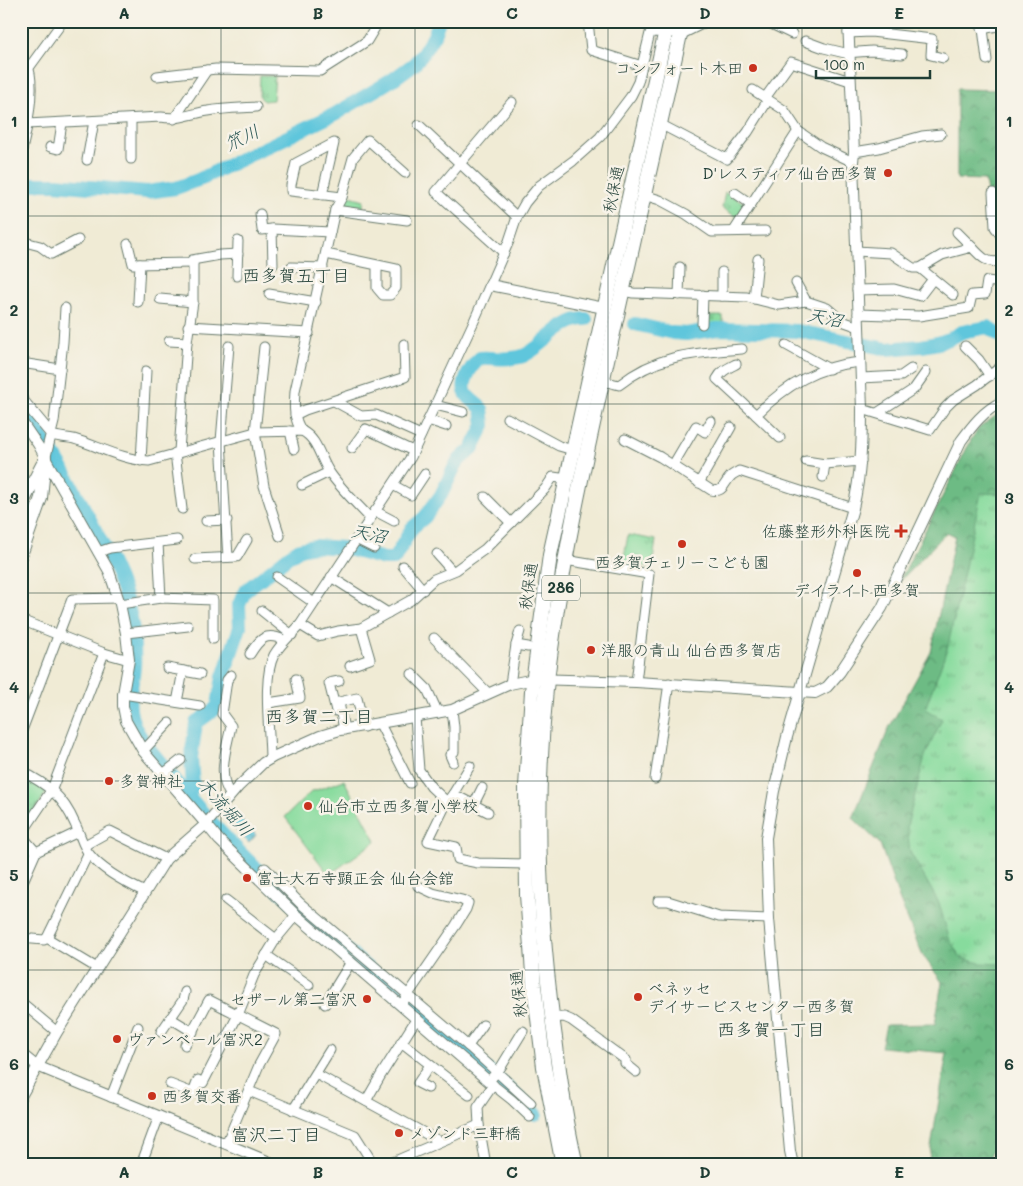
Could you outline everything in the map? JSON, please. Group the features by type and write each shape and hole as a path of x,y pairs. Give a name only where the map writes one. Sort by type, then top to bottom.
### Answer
{"highway":[{"name":"秋保通","path":"563,1165 544,1067 534,986 527,895 526,787 534,679 532,647 550,555 667,27"},
{"name":"秋保通","path":"576,1165 568,1129 548,986 541,885 540,788 548,680 565,560 682,27"}],"main road":[{"path":"21,506 46,455"},
{"path":"21,555 41,498 46,455"}],"street":[{"path":"28,69 63,21"},
{"path":"158,76 216,68 320,71 367,41 379,21"},
{"path":"588,21 590,50 642,66"},
{"path":"270,759 268,677 274,655 300,626 413,451 490,285 517,217 531,193 600,137 635,90 650,33 667,27 682,27 691,31 708,21"},
{"path":"765,21 792,34"},
{"path":"793,1165 785,1100 769,919 765,854 766,831 787,737 853,508 861,461 862,409 848,21"},
{"path":"987,60 982,25 1002,25"},
{"path":"848,33 872,32 932,39 931,55 943,58"},
{"path":"805,41 845,54 889,49 902,54"},
{"path":"21,58 28,69 30,97 21,152"},
{"path":"660,124 727,159 748,132 791,62 850,81"},
{"path":"174,119 206,70"},
{"path":"753,90 784,110 798,131 821,148 853,157 922,136 941,134"},
{"path":"504,253 436,192 512,102"},
{"path":"27,124 161,117 174,119 208,111 256,107"},
{"path":"131,119 131,159"},
{"path":"88,160 94,121"},
{"path":"50,147 58,149 62,123"},
{"path":"419,125 517,217"},
{"path":"734,231 798,131"},
{"path":"394,521 372,514 329,472 314,442 298,426 294,405 295,391 335,210 342,197 353,158 368,140 405,173"},
{"path":"322,195 334,143 296,163 291,185 292,191 322,195 342,197"},
{"path":"993,193 995,227 1002,237"},
{"path":"734,194 751,204"},
{"path":"644,195 660,200 686,214 712,232 765,231"},
{"path":"335,210 407,220"},
{"path":"260,214 262,230 272,228 330,232"},
{"path":"272,228 273,265"},
{"path":"956,232 987,260 994,262 1002,260"},
{"path":"22,242 40,246 51,254 78,240"},
{"path":"237,276 238,241"},
{"path":"128,244 133,264 194,263"},
{"path":"856,251 891,252 913,268 920,268 942,255 972,247"},
{"path":"182,509 177,452 188,326 193,302 194,263 192,260 238,254"},
{"path":"326,254 377,264"},
{"path":"754,299 758,259"},
{"path":"138,302 140,264"},
{"path":"292,267 323,268"},
{"path":"679,295 680,267"},
{"path":"920,268 953,295"},
{"path":"722,272 722,296"},
{"path":"857,290 894,289 920,296 933,278"},
{"path":"858,314 918,316 969,308 972,295 985,294 987,281 1002,283"},
{"path":"796,283 806,301"},
{"path":"490,285 604,308"},
{"path":"623,291 722,296 754,299 779,305 806,301 827,308 842,321 859,326"},
{"path":"269,294 316,302"},
{"path":"702,324 703,295"},
{"path":"160,299 193,302"},
{"path":"46,455 54,422 65,308"},
{"path":"188,326 309,333"},
{"path":"169,341 187,342"},
{"path":"295,415 405,378 404,344"},
{"path":"786,345 829,369"},
{"path":"228,557 221,440 229,346"},
{"path":"965,346 979,360 990,376"},
{"path":"264,347 255,432 264,486 280,536"},
{"path":"603,381 619,385 635,372 672,358 695,353 742,349"},
{"path":"756,415 792,384 839,364 860,362"},
{"path":"21,363 60,370"},
{"path":"736,364 726,369 717,379 780,438"},
{"path":"862,409 930,430 953,400 1002,366"},
{"path":"861,378 901,376 911,369"},
{"path":"141,460 146,371"},
{"path":"877,413 914,390 926,372"},
{"path":"21,398 51,436 74,439 149,461 255,432 302,431"},
{"path":"334,401 361,416 376,415 421,435"},
{"path":"21,1096 57,1032 166,859 209,820 231,794 263,763 320,736 342,730 452,710 510,684 534,679 636,682 815,693 827,687 854,651 882,608 961,441 972,425 986,412 1002,402"},
{"path":"435,405 463,412"},
{"path":"507,418 559,446 573,450"},
{"path":"21,420 46,455 103,550 108,572 123,602 130,632 128,695 123,706 126,721 209,820 219,840 262,871 300,903 405,1000 417,1018 494,1078 531,1103"},
{"path":"428,420 446,426"},
{"path":"673,465 696,426 705,432 711,421"},
{"path":"699,483 731,427"},
{"path":"352,448 366,429 413,451"},
{"path":"290,431 294,449"},
{"path":"624,439 718,492 731,476 738,471 853,508"},
{"path":"806,461 825,464 861,461"},
{"path":"823,477 825,464"},
{"path":"302,485 329,472"},
{"path":"392,485 411,495 425,474"},
{"path":"300,626 318,636 361,628 411,600 434,579 452,571 485,549 545,489 553,477 567,479"},
{"path":"485,496 511,523"},
{"path":"206,521 227,520"},
{"path":"103,550 177,540"},
{"path":"195,559 236,557 247,540"},
{"path":"158,543 161,598"},
{"path":"351,546 374,548"},
{"path":"436,554 452,571"},
{"path":"565,560 649,574 636,682"},
{"path":"403,566 422,590"},
{"path":"277,577 314,603"},
{"path":"331,577 388,613"},
{"path":"21,732 72,599 123,602 161,598 213,600 213,639"},
{"path":"262,611 288,638"},
{"path":"21,620 104,653 128,660"},
{"path":"130,632 188,626"},
{"path":"350,666 370,659 361,628"},
{"path":"510,684 520,631"},
{"path":"250,654 255,646 264,638 273,635 288,638"},
{"path":"434,638 488,693"},
{"path":"516,645 532,647"},
{"path":"36,852 21,835 52,789 104,653"},
{"path":"167,668 200,674"},
{"path":"177,702 183,671"},
{"path":"412,674 427,689 438,713"},
{"path":"230,675 227,680 222,714 232,726 224,766 226,788 231,794"},
{"path":"268,703 300,698 296,679"},
{"path":"339,681 329,683 342,730"},
{"path":"654,779 669,684"},
{"path":"128,695 200,706"},
{"path":"342,730 339,702 357,698 364,727"},
{"path":"452,710 454,752 450,755 453,762"},
{"path":"416,717 419,770 431,787 446,802"},
{"path":"147,747 168,723"},
{"path":"380,724 410,783"},
{"path":"166,771 181,760"},
{"path":"470,766 446,802 428,841 456,847 458,859 478,863 527,864"},
{"path":"21,771 52,789 69,811 86,849 100,865 144,892"},
{"path":"474,804 482,788"},
{"path":"453,794 488,812"},
{"path":"21,938 44,940 47,938 86,849 110,831 166,859"},
{"path":"21,886 25,867 36,852 78,832"},
{"path":"262,871 296,915 328,938 351,962 468,1046 512,1100 530,1117"},
{"path":"405,1000 456,925 468,903 418,886"},
{"path":"226,900 276,940"},
{"path":"658,901 668,900 719,917 769,919"},
{"path":"170,1084 193,1093 198,1080 203,1082 238,1015 254,974 276,940 296,915"},
{"path":"47,938 97,968"},
{"path":"266,955 309,985"},
{"path":"325,1004 351,962"},
{"path":"161,1032 183,1000 185,992"},
{"path":"185,1045 209,1000 276,1034 259,1065 226,1144"},
{"path":"21,1002 57,1032"},
{"path":"170,1018 192,1032"},
{"path":"366,1101 417,1018"},
{"path":"552,1018 571,1020 626,1060 624,1063 636,1072"},
{"path":"468,1046 483,1025"},
{"path":"111,1097 138,1027"},
{"path":"486,1165 478,1107 522,1031"},
{"path":"401,1042 469,1095"},
{"path":"293,1110 330,1050"},
{"path":"21,1053 37,1066 277,1165"},
{"path":"428,1088 418,1083 430,1065"},
{"path":"316,1074 439,1141"},
{"path":"249,1091 354,1135 374,1165"},
{"path":"141,1165 159,1116"},
{"path":"386,1165 479,1125"}],"green space":[{"path":"260,76 275,76 273,100 263,101 259,95"},
{"path":"957,89 1002,90 1002,180 999,181 991,193 987,193 985,180 957,179"},
{"path":"725,192 744,203 737,217 722,208"},
{"path":"347,195 364,200 362,212 347,209 345,203"},
{"path":"704,316 723,316 723,326 704,326"},
{"path":"1002,411 1002,1130 999,1131 987,1165 928,1165 947,1053 881,1047 886,1025 935,1024 942,982 922,954 900,901 880,844 853,818 889,728 931,652 955,536 947,532 899,582 972,438 979,428"},
{"path":"981,493 1002,494 1002,964 980,963 961,958 950,941 939,903 910,852 907,826 925,756 942,719 925,709 948,646"},
{"path":"628,535 656,540 652,567 623,563"},
{"path":"21,776 47,791 21,832"},
{"path":"344,780 376,841 329,875 285,817 311,792"},
{"path":"21,839 32,852 26,865 21,862"}],"water":[{"path":"237,815 256,835 249,843 229,823"}],"waterway":[{"name":"笊川","path":"21,184 55,184 147,192 176,188 198,180 335,114 392,80 414,64 422,55 434,35 439,21"},
{"name":"天沼","path":"185,791 193,788 191,758 196,723 218,705 223,677 240,627 239,605 245,591 300,549 314,546 344,548 384,559 394,559 412,528 425,517 441,495 455,466 472,449 484,425 482,409 465,391 465,380 473,365 480,358 507,359 523,356 531,352 561,328 577,320 586,319"},
{"name":"天沼","path":"635,324 673,333 686,334 717,329 798,331 887,349 938,343 962,332 988,327 1002,337"},
{"name":"木流堀川","path":"21,408 41,434 67,476 104,546 122,587 127,601 134,639 130,712 136,729 145,743 201,811 247,860 320,927 454,1041 536,1114"}],"place":[{"name":"コンフォート木田","path":"753,68"},
{"name":"D'レスティア仙台西多賀","path":"888,173"},
{"name":"佐藤整形外科医院","path":"901,531"},
{"name":"西多賀チェリーこども園","path":"682,544"},
{"name":"デイライト西多賀","path":"857,573"},
{"name":"洋服の青山 仙台西多賀店","path":"591,650"},
{"name":"多賀神社","path":"109,781"},
{"name":"仙台市立西多賀小学校","path":"308,806"},
{"name":"富士大石寺顕正会 仙台会舘","path":"247,878"},
{"name":"ベネッセ デイサービスセンター西多賀","path":"638,997"},
{"name":"セザール第二富沢","path":"367,999"},
{"name":"ヴァンベール富沢2","path":"117,1039"},
{"name":"西多賀交番","path":"152,1096"},
{"name":"メゾンド三軒橋","path":"399,1133"}],"district":[{"name":"西多賀五丁目","path":"296,276"},
{"name":"西多賀二丁目","path":"319,717"},
{"name":"西多賀一丁目","path":"771,1030"},
{"name":"富沢二丁目","path":"276,1135"}]}
